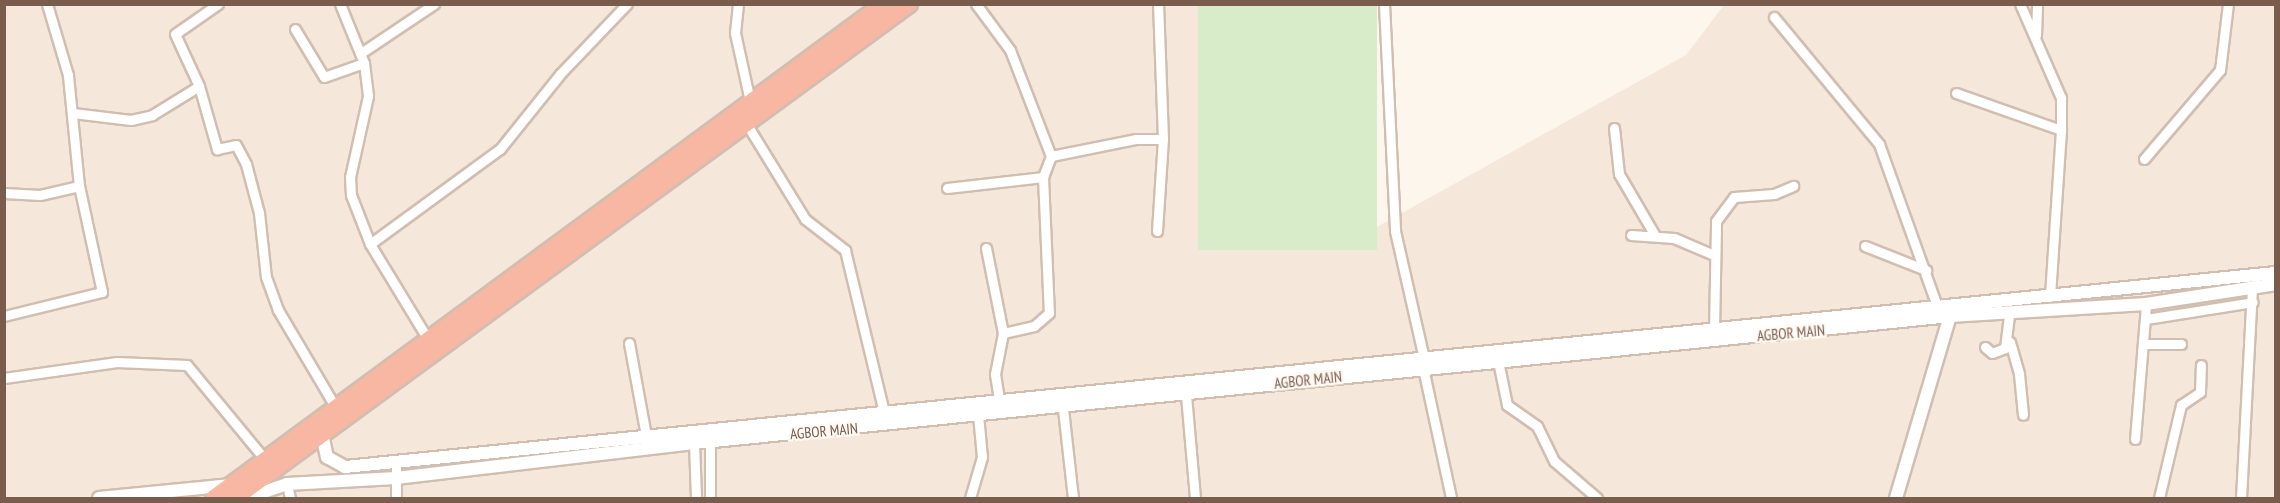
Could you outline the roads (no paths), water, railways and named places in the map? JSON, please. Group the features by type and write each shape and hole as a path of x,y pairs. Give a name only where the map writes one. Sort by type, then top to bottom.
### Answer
{"highway":[{"path":"234,492 266,461 336,408 884,4"},
{"path":"214,498 234,492 322,434 909,4"}],"main road":[{"name":"AGBOR MAIN","path":"322,434 327,458 345,467 999,400 1423,364 1498,361 1825,324 1937,306 2050,297 2276,273"},
{"name":"AGBOR MAIN","path":"246,498 287,484 396,478 710,441 1063,409 1714,330 2146,304 2252,285 2276,284"},
{"path":"1896,498 1950,316"},
{"path":"99,498 234,492"}],"street":[{"path":"4,316 102,292 79,186 73,113 66,65 47,4"},
{"path":"218,4 175,34 199,86 217,149 236,145 246,164 259,213 266,277 278,310 336,408"},
{"path":"340,4 363,58 368,96 350,177 351,195 370,244 429,341"},
{"path":"295,29 324,77 363,58 434,4"},
{"path":"370,244 500,149 560,74 627,4"},
{"path":"738,4 735,33 750,101"},
{"path":"976,4 1010,50 1051,156 1042,177 1049,313 1042,323 1003,333"},
{"path":"1157,231 1163,139 1158,4"},
{"path":"1384,4 1395,231 1451,498"},
{"path":"2020,4 2061,98 2050,297"},
{"path":"2036,37 2037,4"},
{"path":"2144,159 2220,70 2228,4"},
{"path":"1774,17 1879,144 1937,306"},
{"path":"73,113 131,120 152,115 199,86"},
{"path":"1956,93 2061,130"},
{"path":"746,123 805,219 845,250 884,412"},
{"path":"1614,128 1620,174 1654,234"},
{"path":"1051,156 1136,139 1163,139"},
{"path":"947,188 1042,177"},
{"path":"4,193 40,195 79,186"},
{"path":"1714,330 1716,221 1734,197 1774,194 1793,186"},
{"path":"1631,236 1654,234 1714,255"},
{"path":"1866,246 1926,270"},
{"path":"986,248 1003,333 995,374 999,400"},
{"path":"2241,498 2253,302 2252,285"},
{"path":"2146,319 2253,302"},
{"path":"2135,439 2146,304"},
{"path":"2009,314 2010,342 2019,374 2023,415"},
{"path":"1985,347 1997,353 2010,342"},
{"path":"629,344 646,436"},
{"path":"2144,344 2181,344"},
{"path":"1498,361 1507,405 1537,426 1554,461 1597,498"},
{"path":"4,378 117,362 187,365 266,461"},
{"path":"2158,498 2181,405 2200,392 2201,365"},
{"path":"1186,395 1195,498"},
{"path":"1063,409 1073,498"},
{"path":"970,498 982,457 978,415"},
{"path":"710,441 710,498"},
{"path":"694,443 696,498"},
{"path":"396,461 396,498"},
{"path":"287,484 290,498"}]}
